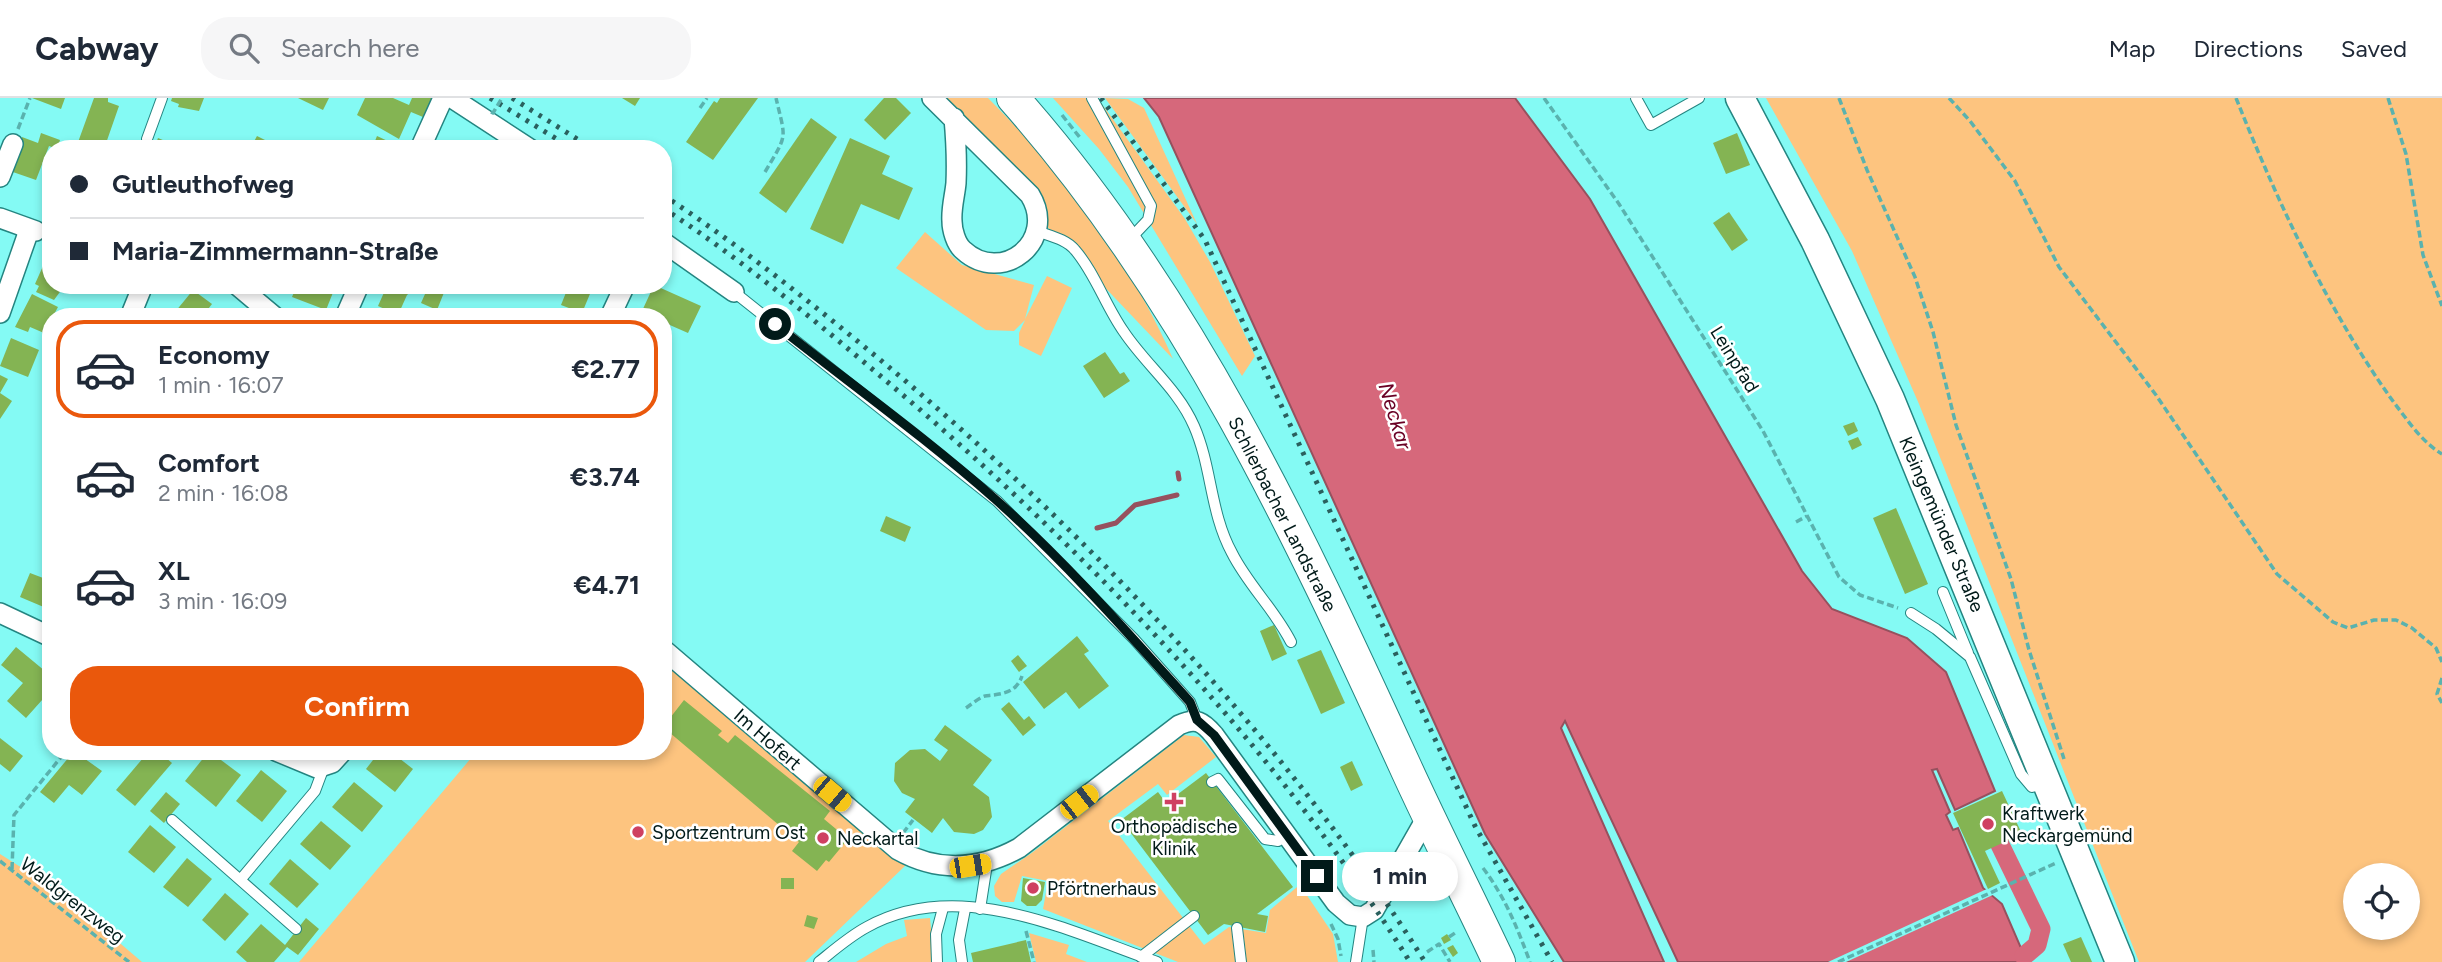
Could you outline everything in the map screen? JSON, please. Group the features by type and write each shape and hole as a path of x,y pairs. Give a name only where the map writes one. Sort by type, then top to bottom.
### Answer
{"main road":[{"name":"Schlierbacher Landstraße","path":"1013,98 1085,184 1128,242 1238,421 1356,660 1430,820 1472,877 1499,962"},
{"name":"Kleingemünder Straße","path":"1740,98 1831,273 1890,399 2120,962"}],"street":[{"path":"424,140 443,98"},
{"path":"452,98 516,140"},
{"path":"932,98 954,118 1030,195 1038,213 1037,231 1023,253 1009,261 995,264 975,259 961,249 952,221 956,185 954,118"},
{"path":"0,177 13,144"},
{"path":"0,218 33,230 27,236 0,313"},
{"path":"672,248 734,292"},
{"path":"248,294 264,308"},
{"path":"0,613 42,633"},
{"name":"Im Hofert","path":"672,657 898,849 938,865 959,867 987,863 1019,848 1179,725 1197,720"},
{"path":"1197,720 1214,735 1345,912 1363,917 1374,910 1423,824 1430,820"},
{"path":"295,760 309,767 324,767 332,760"},
{"path":"1393,880 1472,877"}],"lane":[{"path":"147,139 162,98"},
{"path":"1092,98 1151,206 1148,220 1128,242"},
{"path":"1636,98 1651,125 1692,100"},
{"path":"1037,231 1060,240 1075,250 1123,331 1182,404 1199,440 1216,516 1231,553 1243,573 1279,618 1291,642"},
{"path":"734,292 997,501 1134,639 1190,702 1197,720"},
{"path":"1943,592 2021,774 2032,787 2049,783"},
{"path":"1911,613 1937,629 1970,657"},
{"path":"241,879 315,791 324,767"},
{"path":"1212,782 1218,779 1265,839 1278,841 1289,835"},
{"path":"172,820 296,929"},
{"path":"980,909 987,863"},
{"path":"937,962 936,934 943,908"},
{"path":"819,962 868,926 902,914 943,908 980,909 1023,915 1060,925 1142,959 1157,962"},
{"path":"962,962 959,940 965,909"},
{"path":"1142,959 1194,916"},
{"path":"1356,962 1363,917"},
{"path":"1237,928 1241,962"}],"path":[{"path":"13,144 30,98"},
{"path":"491,112 494,113 502,98"},
{"path":"700,108 707,98"},
{"path":"765,172 784,141 785,125 776,98"},
{"name":"Leinpfad","path":"1545,98 1619,204 1750,409 1835,571 1847,587 1866,598 1911,613"},
{"path":"1839,98 1867,170 1915,278 1933,332 1956,425 2011,579 2029,650 2063,754 2064,770 2049,783"},
{"path":"1949,98 1970,121 2015,181 2059,267 2156,396 2277,574 2333,622 2348,628 2374,620 2396,620 2412,628 2436,648 2442,662"},
{"path":"2236,98 2278,196 2334,309 2379,382 2412,426 2442,454"},
{"path":"2388,98 2406,154 2423,255 2442,306"},
{"path":"1796,522 1807,516"},
{"path":"966,708 985,695 1007,694 1020,683 1023,676"},
{"path":"2442,678 2437,694 2442,703"},
{"path":"12,869 14,815 59,760"},
{"path":"904,832 913,820"},
{"name":"Waldgrenzweg","path":"0,861 129,962"},
{"path":"1838,962 2034,872"},
{"path":"1472,877 1500,893 1516,922 1530,962"},
{"path":"1333,899 1321,909 1338,939 1341,962"},
{"path":"1023,915 1034,962"},
{"path":"1449,937 1455,933"},
{"path":"1374,962 1375,943"},
{"path":"1427,952 1441,943 1450,962"}],"shaded area":[{"path":"921,98 988,98 1016,127 1069,188 1116,253 1156,322 1173,359 937,111"},
{"path":"1053,98 1086,98 1091,105 1099,100 1185,219 1210,262 1255,356 1242,376 1128,187 1099,149"},
{"path":"1105,98 1128,99 1144,108 1197,224"},
{"path":"1766,98 2442,98 2442,962 2139,962 1919,404 1852,251"},
{"path":"925,232 962,265 1034,285 1025,319 1047,276 1072,288 1041,356 1019,345 1019,333 1025,320 1014,331 986,330 896,268"},
{"name":"Sportzentrum Ost","path":"672,667 906,865 805,962 299,962 469,760 672,760"},
{"path":"1184,735 1199,737 1216,757 1167,795 1158,784 1108,821 1204,945 1229,927 1266,933 1270,910 1297,887 1302,888 1333,934 1338,962 1178,962 1043,909 1048,881 1022,876 1014,902 1002,902 995,896 994,886 1001,874"},
{"path":"0,854 60,892 142,962 0,962"},
{"path":"930,918 934,962 856,962 886,944 907,936 904,920"},
{"path":"1029,933 1069,945 1066,954 1087,962 1036,962"}],"water":[{"name":"Neckar","path":"1144,98 1515,98 1590,199 1802,571 1832,609 1907,638 1946,672 1995,791 1955,810 1937,769 1932,770 1950,812 1946,815 1953,830 1958,828 1983,888 2002,904 2027,962 1678,962 1565,721 1561,728 1664,962 1564,962 1485,834 1159,117"}],"pier":[{"path":"1989,888 1995,894 1846,962 1828,962"}],"building":[{"path":"32,98 65,98 61,109"},
{"path":"94,98 108,98 108,102 119,106 107,140 79,140"},
{"path":"172,98 204,98 199,111 178,107 179,104 171,101"},
{"path":"298,98 329,98 323,110"},
{"path":"365,98 393,98 409,105 412,98 432,98 423,117 411,112 399,139 357,115"},
{"path":"622,98 640,98 635,106"},
{"path":"720,98 758,98 713,160 686,142 714,101 717,103"},
{"path":"884,98 896,98 911,113 885,140 864,120"},
{"path":"811,118 837,137 786,213 759,193"},
{"path":"41,133 60,140 42,140 42,164 36,180 10,171 22,137 38,143"},
{"path":"1737,133 1750,165 1726,174 1713,143"},
{"path":"850,138 890,156 882,174 913,188 899,220 861,204 843,244 810,229"},
{"path":"1729,212 1748,240 1732,251 1713,223"},
{"path":"42,268 42,294 58,294 54,300 36,292 39,286 35,284"},
{"path":"672,293 701,306 688,333 672,326 672,308 643,308 650,294"},
{"path":"32,294 58,307 42,308 42,332 30,327 28,332 15,327"},
{"path":"190,294 198,294 212,304 209,308 178,308"},
{"path":"293,294 332,294 327,308 292,297"},
{"path":"383,294 408,294 401,308 378,306"},
{"path":"425,294 443,294 438,308 421,303"},
{"path":"565,294 590,294 584,308 561,305"},
{"path":"11,338 39,350 28,377 0,366"},
{"path":"1105,352 1120,374 1124,372 1130,381 1104,398 1083,366"},
{"path":"0,375 8,379 0,393"},
{"path":"0,393 12,401 0,419"},
{"path":"1854,422 1858,431 1848,436 1843,426"},
{"path":"1858,437 1862,445 1852,450 1848,441"},
{"path":"1896,508 1928,584 1905,594 1873,518"},
{"path":"886,516 911,527 905,542 880,531"},
{"path":"30,573 42,578 42,606 20,597"},
{"path":"1274,625 1287,654 1272,661 1260,631"},
{"path":"1077,636 1089,651 1084,654 1109,686 1079,709 1066,692 1044,709 1023,682"},
{"path":"16,647 42,669 42,700 26,718 7,701 23,683 1,665"},
{"path":"1321,650 1345,703 1321,714 1297,660"},
{"path":"1018,655 1027,666 1019,672 1011,661"},
{"path":"684,700 722,731 718,735 728,743 735,735 830,811 824,819 848,839 829,862 826,860 817,871 792,851 799,842 672,735 672,715"},
{"path":"1009,702 1024,720 1029,716 1036,725 1023,736 1001,709"},
{"path":"945,725 992,760 973,785 989,797 992,817 983,830 974,834 954,832 943,818 932,833 905,812 915,799 902,793 894,781 895,763 910,750 925,749 940,761 948,750 934,740"},
{"path":"0,738 23,756 10,772 0,764"},
{"path":"67,760 87,760 102,771 82,795 69,785 54,803 40,792"},
{"path":"141,760 168,760 172,763 135,806 116,790"},
{"path":"202,760 221,760 241,775 216,807 185,781"},
{"path":"373,760 402,760 413,769 395,792 366,769"},
{"path":"1352,761 1363,785 1351,791 1340,767"},
{"path":"261,770 287,791 262,822 236,801"},
{"path":"1206,773 1293,887 1257,914 1268,916 1265,932 1224,924 1208,935 1121,820 1158,792 1166,803"},
{"path":"354,782 383,806 362,832 332,807"},
{"name":"Kraftwerk Neckargemünd","path":"2002,791 2022,834 1985,851 2000,883 1988,889 1953,813"},
{"path":"166,792 180,804 164,823 150,811"},
{"path":"321,821 351,846 330,870 300,844"},
{"path":"150,825 176,847 154,873 128,852"},
{"path":"187,858 212,879 188,907 163,887"},
{"path":"290,859 319,884 297,908 269,884"},
{"path":"781,878 794,878 794,889 781,889"},
{"name":"Pförtnerhaus","path":"1023,878 1045,882 1042,900 1036,906 1027,906 1021,901"},
{"path":"225,893 249,914 225,941 202,920"},
{"path":"807,915 818,918 814,929 804,926"},
{"path":"306,918 319,929 298,955 287,947 274,962 247,962 236,952 261,924 285,945"},
{"path":"1447,934 1451,940 1444,944 1441,938"},
{"path":"2081,937 2092,962 2071,962 2063,944"},
{"path":"1026,940 1031,962 973,962 971,953"},
{"path":"1453,945 1458,953 1453,957 1447,948"}],"waterway":[{"path":"1178,473 1179,479"},
{"path":"1097,528 1116,523 1135,505 1177,495"},
{"path":"1989,822 2041,929 2037,945 2024,956"}],"railway":[{"path":"490,98 558,140"},
{"path":"512,98 579,140"},
{"path":"1101,98 1205,240 1475,826 1552,962"},
{"path":"672,201 770,271 872,353 1025,488 1100,561 1173,636 1308,795 1369,878 1425,962"},
{"path":"672,214 748,269 884,379 1030,509 1101,579 1170,651 1298,802 1356,881 1410,962"}],"place":[{"name":"Orthopädische Klinik","path":"1174,802"},
{"name":"Kraftwerk Neckargemünd","path":"1988,824"},
{"name":"Sportzentrum Ost","path":"638,832"},
{"name":"Neckartal","path":"823,838"},
{"name":"Pförtnerhaus","path":"1033,888"}],"route":[{"path":"775,324 947,459 997,501 1041,544 1134,639 1190,702 1197,720 1214,735 1317,876"}]}
